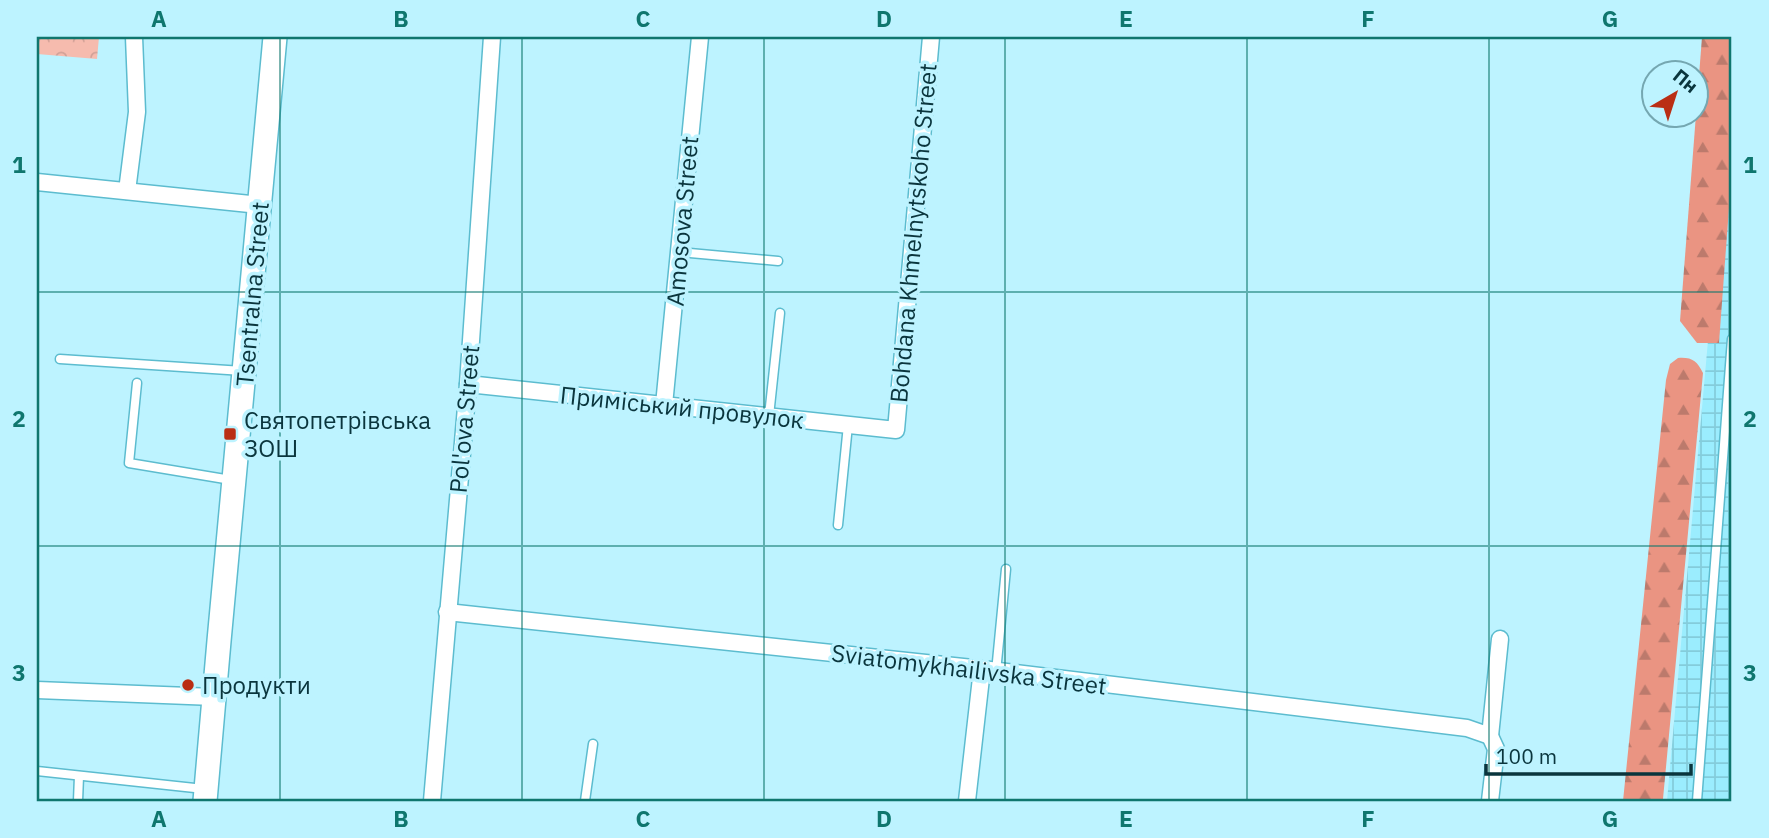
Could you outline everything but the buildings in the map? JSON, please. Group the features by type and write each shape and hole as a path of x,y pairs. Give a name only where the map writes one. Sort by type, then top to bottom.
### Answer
{"main road":[{"name":"Tsentralna Street","path":"206,795 275,37"}],"street":[{"path":"127,191 137,112 134,37"},
{"name":"Pol'ova Street","path":"432,801 468,384 492,37"},
{"name":"Amosova Street","path":"664,405 700,37"},
{"name":"Bohdana Khmelnytskoho Street","path":"896,430 931,37"},
{"path":"37,182 260,205"},
{"name":"Приміський провулок","path":"468,384 896,430"},
{"name":"Sviatomykhailivska Street","path":"447,612 989,671 1467,728 1490,736"},
{"path":"1490,801 1496,749 1490,736 1500,639"},
{"path":"967,801 989,671"},
{"path":"37,690 214,697"}],"lane":[{"path":"679,252 778,261"},
{"path":"769,416 780,313"},
{"path":"1697,801 1732,340"},
{"path":"60,359 245,371"},
{"path":"137,383 128,463 234,480"},
{"path":"838,525 848,425"},
{"path":"989,671 1006,569"},
{"path":"585,801 593,744"},
{"path":"37,771 206,795"},
{"path":"78,801 79,776"}],"shaded area":[{"path":"1732,71 1732,801 1667,801"}],"green space":[{"path":"37,37 99,37 97,59 37,54"},
{"path":"1702,37 1732,37 1732,167 1719,343 1697,343 1680,321 1695,130 1710,130 1710,60 1700,60"},
{"path":"1678,358 1694,361 1703,373 1663,801 1623,801 1666,380 1670,364"}],"place":[{"name":"Святопетрівська ЗОШ","path":"230,434"},
{"name":"Продукти","path":"188,685"}]}
